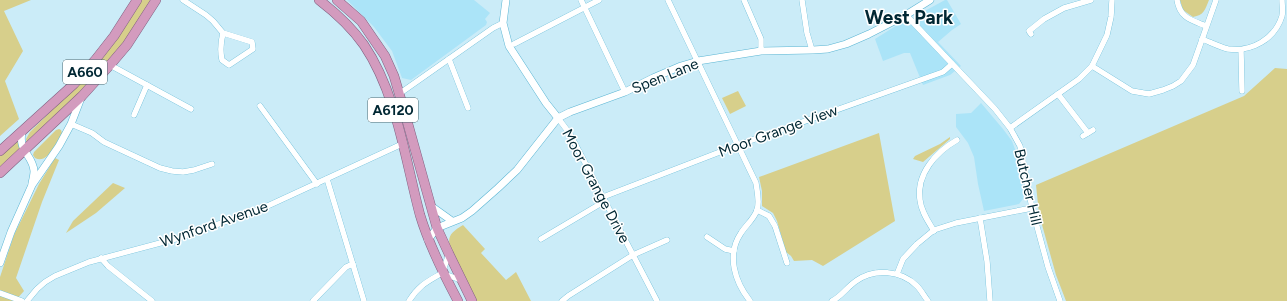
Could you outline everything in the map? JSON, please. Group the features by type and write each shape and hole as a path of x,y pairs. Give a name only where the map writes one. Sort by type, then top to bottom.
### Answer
{"highway":[{"name":"A660","path":"0,151 74,84 96,60 114,36 137,0"},
{"name":"A660","path":"0,173 27,155 110,65 127,45 156,0"},
{"name":"A6120","path":"319,0 336,13 352,30 364,45 383,80 396,120 428,240 442,273 458,301"},
{"name":"A6120","path":"337,0 360,21 385,56 394,76 437,228 448,254 472,301"}],"street":[{"path":"183,0 206,14 213,20 223,33 252,42 253,49 229,65 222,60 221,55 223,33"},
{"path":"506,0 503,23 509,46 546,103 558,118"},
{"path":"581,0 625,92"},
{"path":"514,44 599,0"},
{"path":"668,0 756,183 758,197 757,210 740,234 734,251 736,279 742,291 750,301"},
{"path":"744,0 761,39 761,51"},
{"path":"802,0 807,33 812,50"},
{"name":"Spen Lane","path":"428,240 437,228 472,212 517,170 558,118 570,112 625,92 681,66 761,51 828,49 846,44 906,15 930,0"},
{"path":"1031,34 1029,31 1044,19 1064,8 1091,0"},
{"path":"1010,128 1079,79 1092,66 1107,35 1111,17 1112,0"},
{"path":"1177,0 1178,7 1182,14 1187,18 1206,26"},
{"path":"1092,66 1132,91 1149,94 1163,90 1181,81 1193,65 1216,0"},
{"path":"1202,39 1227,48 1241,50 1255,46 1267,39 1277,26 1282,14 1282,0"},
{"name":"Butcher Hill","path":"906,15 995,109 1010,128 1020,146 1032,208 1048,267 1060,301"},
{"path":"399,94 493,28 503,23"},
{"path":"1241,50 1242,91"},
{"path":"449,59 468,108"},
{"name":"Moor Grange View","path":"541,239 604,199 738,145 943,72 952,64"},
{"path":"110,65 191,109"},
{"path":"134,115 147,85"},
{"path":"1058,94 1088,133"},
{"path":"0,263 10,232 32,185 71,124 82,96"},
{"path":"260,106 316,184"},
{"name":"Moor Grange Drive","path":"558,118 570,134 657,301"},
{"path":"71,124 92,133 109,144 160,168 183,172 212,164"},
{"path":"22,132 21,141 34,171 32,185"},
{"path":"934,231 920,201 920,182 924,173 934,159 957,140"},
{"name":"Wynford Avenue","path":"27,301 36,289 55,276 101,258 158,244 206,229 261,209 402,144"},
{"path":"27,155 40,163 49,160"},
{"path":"327,179 364,301"},
{"path":"431,206 452,221"},
{"path":"897,274 903,259 917,244 934,231 956,222 1032,208"},
{"path":"757,210 769,216 775,226 787,263"},
{"path":"980,218 987,261 990,301"},
{"path":"422,220 437,228"},
{"path":"707,237 725,249 734,251"},
{"path":"562,301 634,255 667,240"},
{"path":"409,301 414,292 420,286 442,273 448,254"},
{"path":"101,258 108,266 152,301"},
{"path":"313,301 346,267 353,264"},
{"path":"832,301 837,299 856,280 869,274 879,272 888,272 907,278 916,285 928,301"},
{"path":"442,273 461,280"},
{"path":"0,294 22,301"}],"shaded area":[{"path":"0,0 31,0 4,11 23,51 5,81 19,119 0,136"},
{"path":"141,0 152,0 117,53 100,72 27,144 26,139 30,132 81,81"},
{"path":"347,0 474,0 490,13 485,19 487,22 486,25 411,80 402,78 392,51 374,27"},
{"path":"947,0 961,24 938,42 961,66 950,75 923,85 910,53 904,53 883,61 875,39 902,22 908,26 920,21 921,13"},
{"path":"1180,0 1209,0 1204,12 1193,17 1183,10"},
{"path":"1275,68 1287,69 1287,301 1066,301 1056,275 1039,214 1036,185 1244,96"},
{"path":"738,91 746,106 730,114 722,98"},
{"path":"981,103 1012,141 1016,152 1024,193 1023,199 1019,204 984,211 974,157 968,143 956,127 956,114 971,113"},
{"path":"59,129 62,133 48,156 40,159 35,158 33,155 34,152 56,130"},
{"path":"879,133 895,221 823,266 812,260 794,261 786,252 777,221 773,213 762,206 762,191 759,177"},
{"path":"950,137 950,139 923,162 913,159 915,156 940,144"},
{"path":"17,140 21,149 0,168 0,156"},
{"path":"55,158 59,160 42,202 16,278 24,291 15,301 0,301 0,277 14,235 39,184"},
{"path":"113,183 125,188 96,213 66,233 73,221"},
{"path":"463,225 485,249 481,253 506,280 516,272 531,301 476,301 449,244 451,234"}],"district":[{"name":"West Park","path":"909,17"}]}
